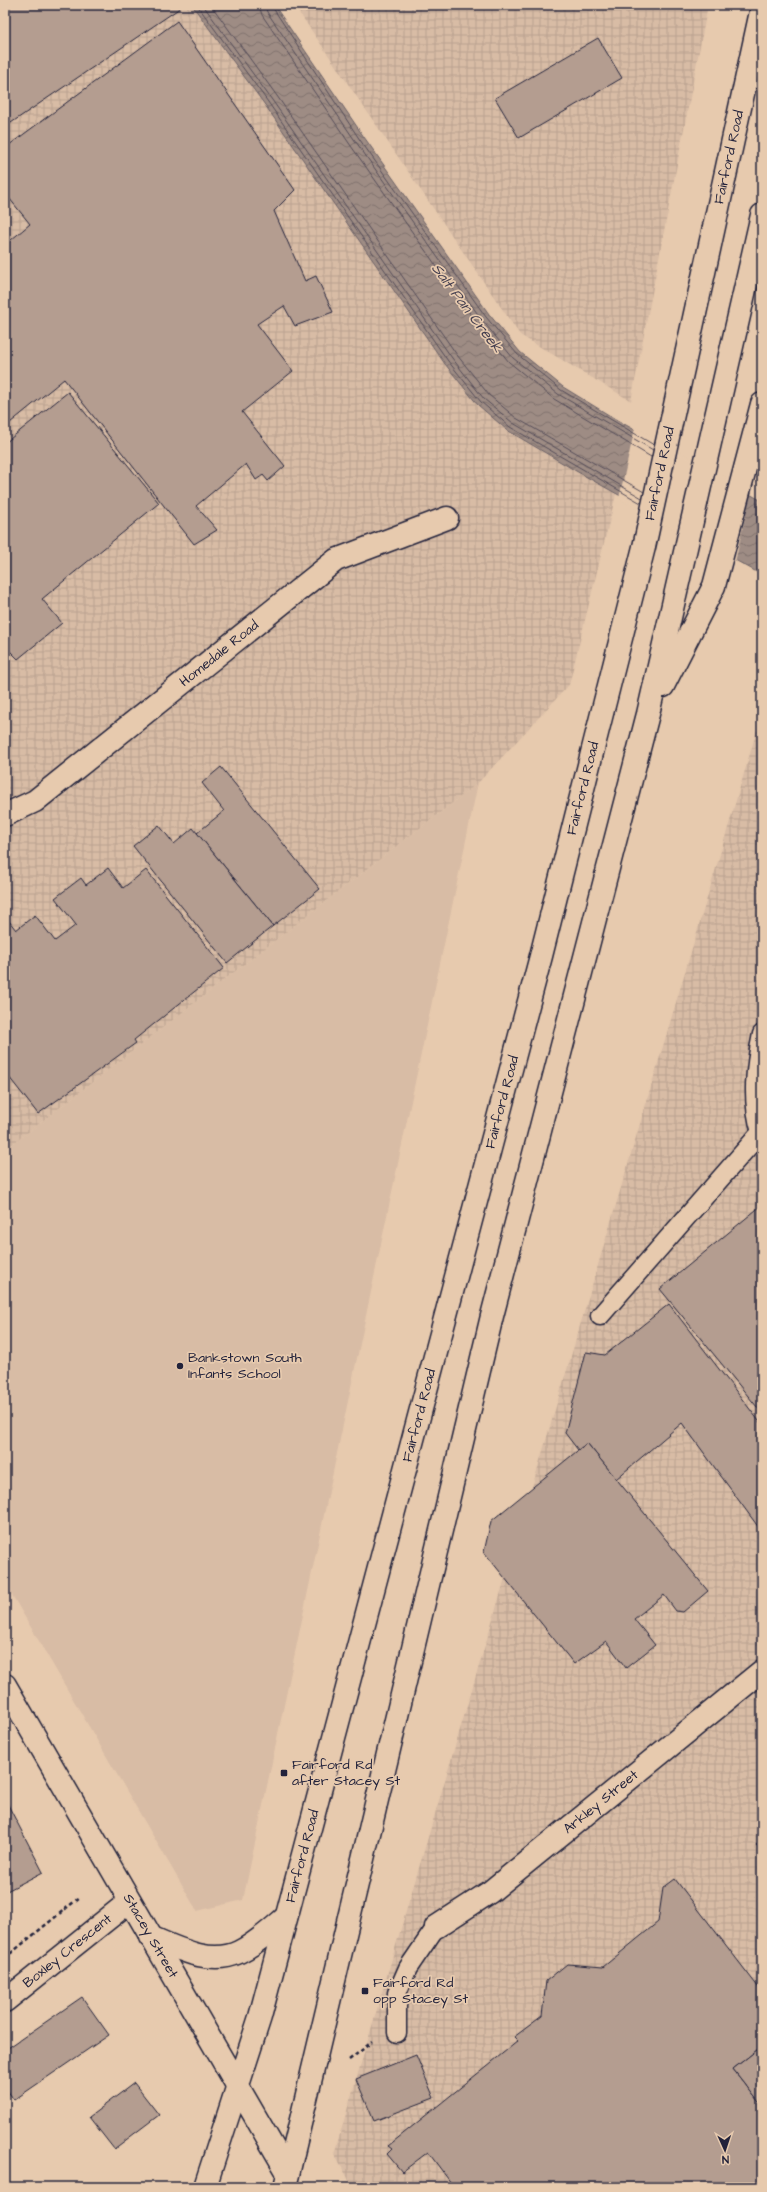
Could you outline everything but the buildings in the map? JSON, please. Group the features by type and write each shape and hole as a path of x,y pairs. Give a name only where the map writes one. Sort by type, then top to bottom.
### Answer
{"main road":[{"name":"Fairford Road","path":"205,2187 260,2017 541,956 644,547 762,7"},
{"path":"289,2182 490,1324 648,714 762,215"},
{"path":"648,714 714,586 762,404"},
{"name":"Homedale Road","path":"5,815 35,801 336,560 447,518"},
{"name":"Arkley Street","path":"436,1927 490,1892 762,1671"},
{"name":"Stacey Street","path":"5,1685 237,2086 289,2182"},
{"name":"Boxley Crescent","path":"5,2001 130,1901"},
{"path":"150,1937 193,1954 210,1957 226,1956 239,1952 286,1917"}],"lane":[{"path":"600,1316 761,1132 756,1115 755,1081 756,1061 762,1034"},
{"path":"397,2033 397,1993 408,1968 436,1927"}],"path":[{"path":"5,1958 80,1897"}],"shaded area":[{"path":"5,5 202,5 618,486 569,685 478,783 5,1150"},
{"path":"294,5 708,5 631,401 520,335"},
{"path":"762,713 762,2187 353,2187 334,2154"},
{"name":"Bankstown South Infants School","path":"478,783 243,1900 197,1911 5,1583 5,1150"}],"water":[{"name":"Salt Pan Creek","path":"192,5 274,5 364,137 489,314 520,352 563,387 617,420 762,501 762,575 576,471 507,430 478,405 445,364 265,105"}],"pier":[{"path":"635,428 751,492 735,562 619,498"}],"place":[{"name":"Bankstown South Infants School","path":"180,1366"},
{"name":"Fairford Rd after Stacey St","path":"284,1773"},
{"name":"Fairford Rd opp Stacey St","path":"365,1991"}]}
